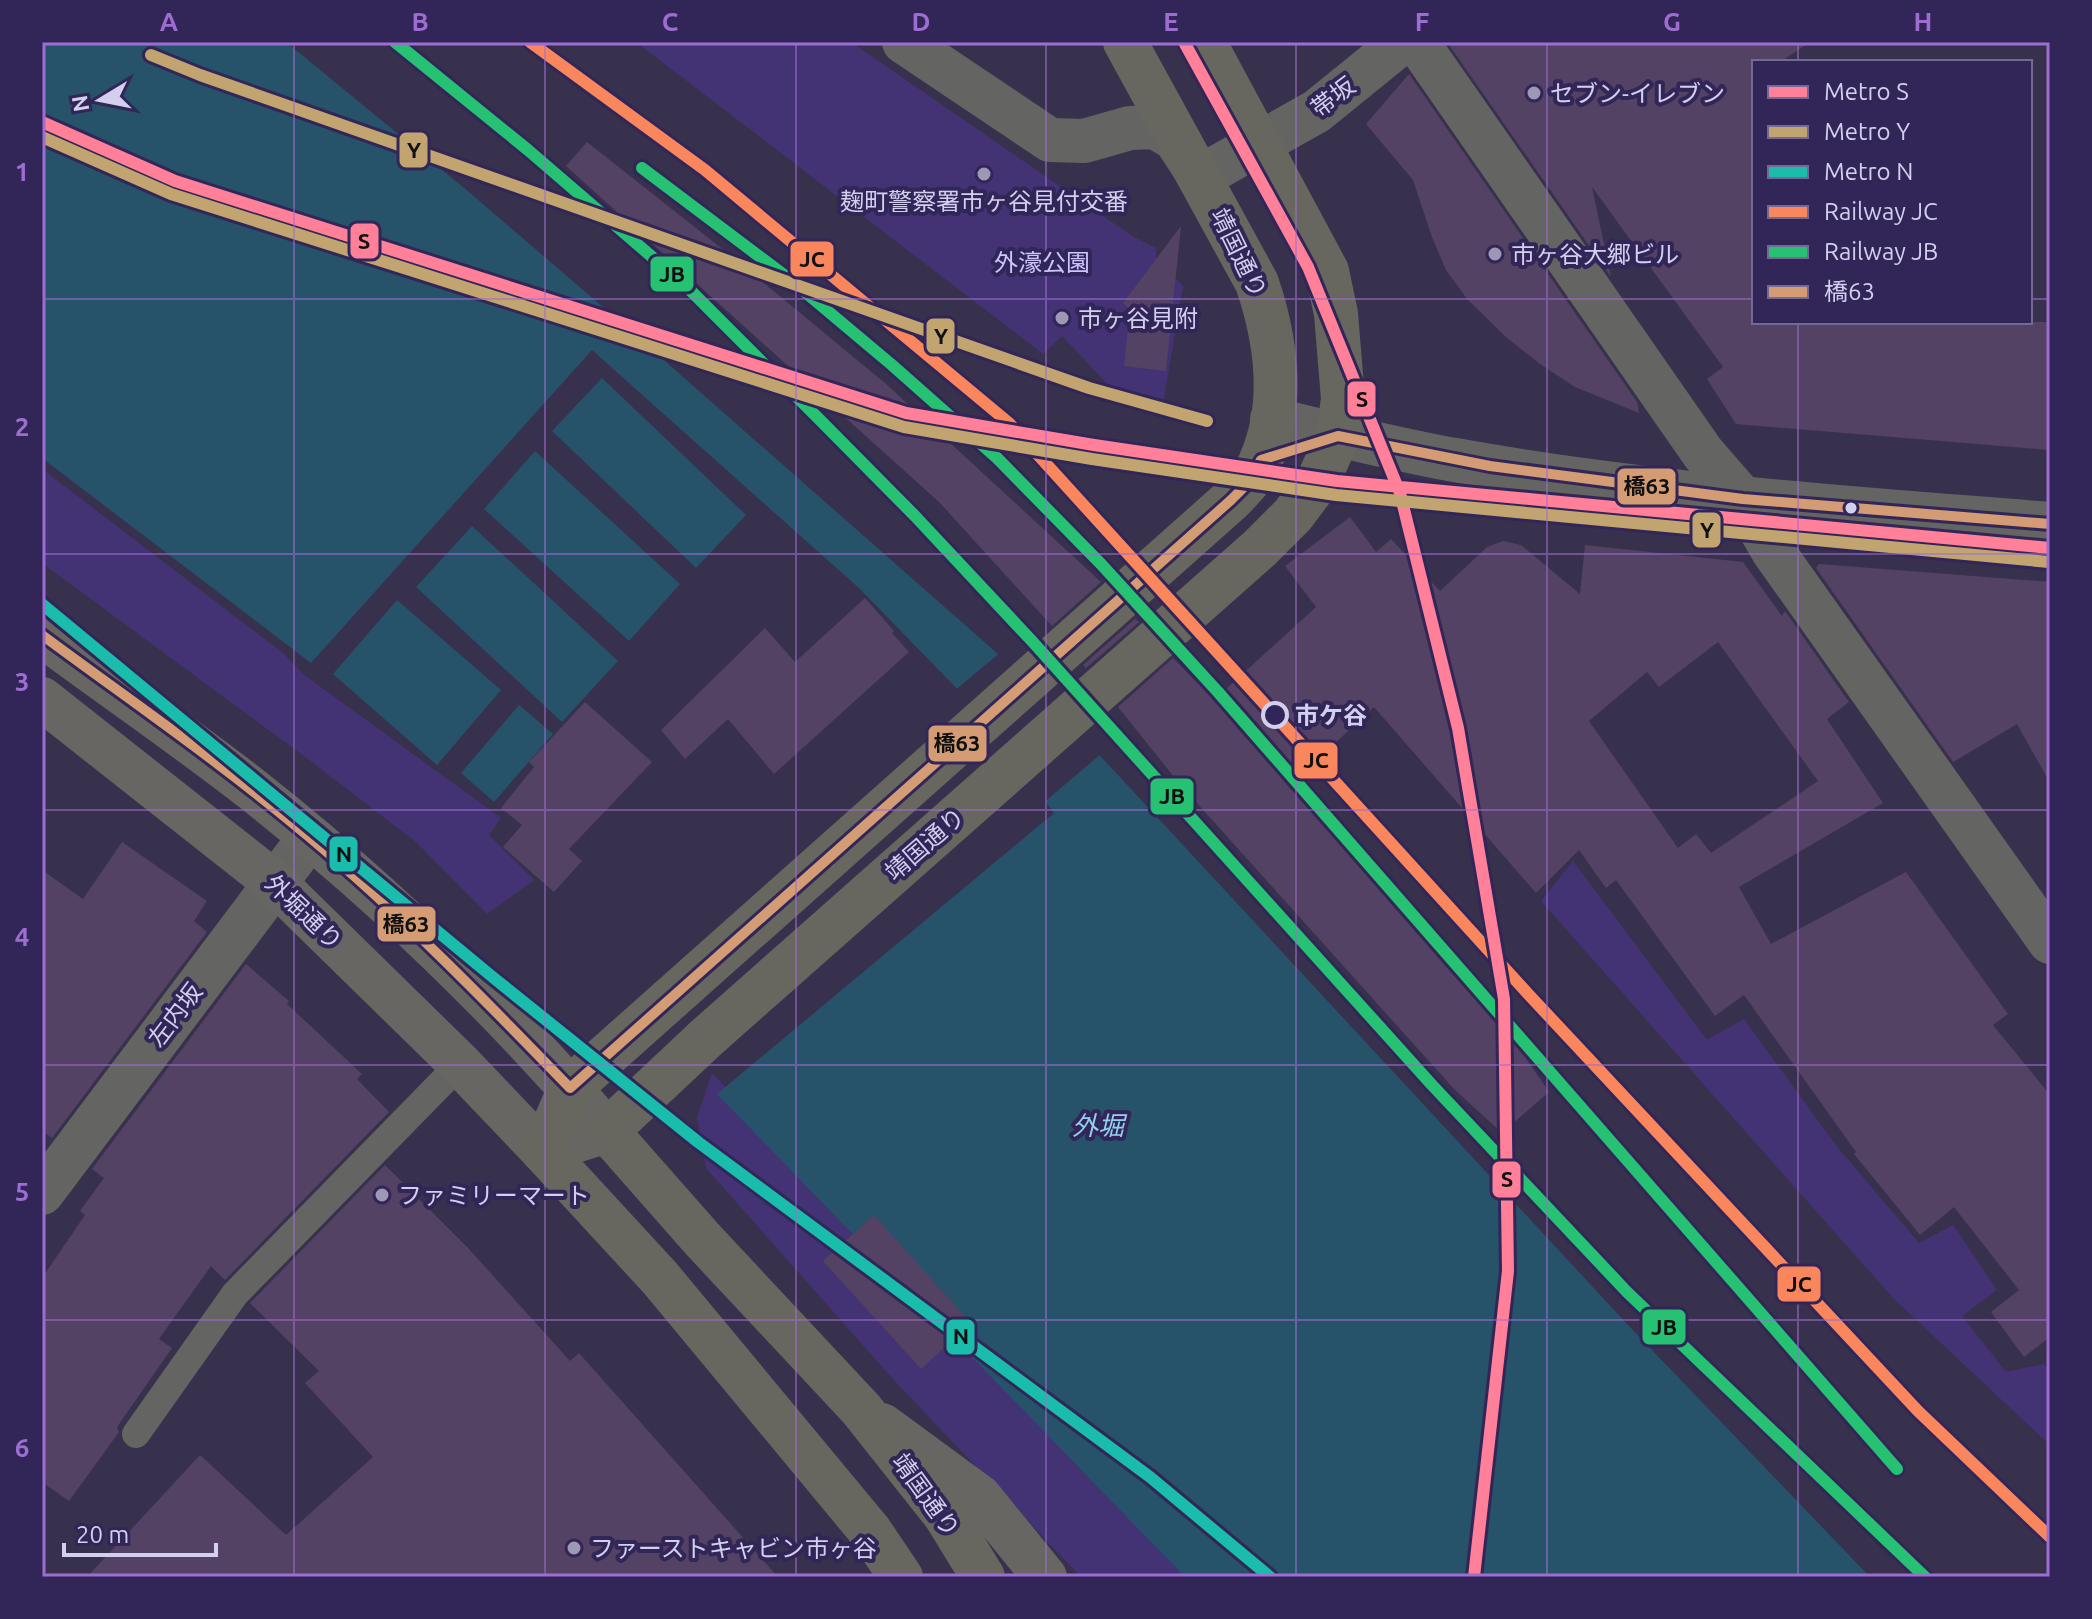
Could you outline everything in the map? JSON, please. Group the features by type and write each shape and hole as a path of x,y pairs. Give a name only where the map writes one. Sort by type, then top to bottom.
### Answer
{"main road":[{"name":"靖国通り","path":"1125,42 1257,283 1268,315 1275,357 1275,386 1267,440"},
{"name":"靖国通り","path":"983,1577 945,1515 861,1409 703,1240 607,1131 725,1021 1260,548 1293,515 1317,483 1338,436 1343,399 1336,314 1327,271 1204,42"},
{"path":"543,1151 570,1088 1226,504 1249,482 1267,440"},
{"path":"42,635 239,780 310,837 435,949 570,1088 607,1131 543,1151"},
{"name":"外堀通り","path":"42,699 274,882 460,1064 543,1151"},
{"path":"543,1151 660,1278 870,1531 901,1577"},
{"path":"861,1409 980,1497 1045,1577"}],"street":[{"path":"904,42 1050,140 1084,141 1130,128 1155,127 1175,139 1200,177"},
{"name":"帯坂","path":"1200,177 1317,111 1402,42"},
{"path":"1417,42 1703,453 1743,499 1773,551 2050,942"},
{"path":"1267,440 1338,436 1490,466 1743,499 2050,524"},
{"name":"左内坂","path":"42,1193 310,837"}],"lane":[{"path":"136,1434 235,1294 460,1064"}],"green space":[{"name":"外濠公園","path":"636,42 851,42 1132,236 1156,248 1156,258 1183,286 1163,404 1127,405 1062,336 1043,354"},
{"path":"42,469 283,653 303,674 501,818 489,835 534,880 487,914 416,842 42,563"},
{"path":"1573,861 1707,1040 1744,1019 1838,1148 1919,1243 1953,1225 1997,1290 1962,1316 2006,1372 2044,1364 2050,1371 2050,1445 1895,1300 1541,901"},
{"path":"712,1073 1187,1577 1081,1577 893,1379 706,1168 697,1117"}],"water":[{"name":"外堀","path":"42,42 286,42 469,192 998,654 1105,761 1628,1325 1870,1577 1185,1577 717,1094 1054,813 965,697 860,589 592,350 311,663 42,458"},
{"path":"602,378 746,515 696,568 552,431"},
{"path":"535,451 680,584 629,641 484,509"},
{"path":"472,526 618,661 562,722 416,587"},
{"path":"397,600 501,690 437,765 333,674"},
{"path":"519,705 553,734 494,802 461,773"}],"pier":[{"path":"1001,652 1102,753 1042,804 954,691"}],"building":[{"path":"1447,42 1810,42 1783,60 1752,60 1752,324 2050,322 2050,450 1736,424 1707,379 1723,367 1592,187 1611,277"},
{"name":"市ヶ谷大郷ビル","path":"1409,74 1637,402 1639,413 1575,387 1540,364 1506,337 1467,299 1446,270 1413,180 1366,124"},
{"path":"587,142 885,383 1101,582 1052,626 939,502 566,166"},
{"path":"1181,226 1166,371 1124,366 1130,309 1123,303"},
{"path":"1350,517 1376,552 1391,539 1440,591 1487,547 1503,541 1521,545 1580,594 1585,545 1743,562 1782,616 1785,611 1849,702 1827,719 1883,803 1739,887 1771,944 1906,872 2008,1014 1993,1025 2050,1095 2050,1337 2024,1357 1991,1312 2019,1290 1954,1207 1920,1235 1854,1154 1856,1152 1744,995 1715,1016 1616,880 1606,888 1579,850 1536,893 1374,707 1289,786 1510,1035 1549,1092 1502,1133 1454,1089 1178,782 1118,707 1173,658 1214,700 1316,607 1285,566","holes":["1718,642 1818,781 1711,853 1696,834 1678,848 1589,721 1647,672 1659,687"]},
{"path":"1819,564 2050,582 2050,783 2017,724 1953,762 1816,568"},
{"path":"865,598 909,652 774,774 728,719 685,759 661,730 765,628 795,662"},
{"path":"1135,619 1139,622 1086,668 1083,665"},
{"path":"585,702 652,762 569,849 582,861 554,892 503,847 522,825 501,808 534,767 529,762"},
{"path":"122,842 207,901 194,921 207,932 52,1138 42,1131 42,870 83,899"},
{"path":"246,964 289,1001 287,1004 362,1074 357,1079 389,1112 225,1280 211,1266 159,1339 172,1348 117,1427 119,1432 69,1501 42,1482 42,1278 85,1215 80,1211 104,1178 92,1169"},
{"path":"385,1165 468,1248 570,1361 579,1353 778,1577 87,1577 200,1455 286,1535 373,1457 305,1383 319,1371 250,1303"},
{"path":"874,1215 971,1323 921,1369 823,1261"}],"metro line":[{"name":"S","path":"1184,42 1308,267 1400,493 1458,728 1504,999 1508,1271 1474,1577"},
{"name":"Y","path":"151,55 200,75 1089,388 1207,421"},
{"name":"S","path":"42,122 175,181 906,413 1337,481 2050,548"},
{"name":"Y","path":"42,137 171,194 904,427 1336,495 2049,562"},
{"name":"N","path":"42,604 495,979 698,1142 1150,1477 1270,1577"}],"rail line":[{"name":"JB","path":"395,42 528,150 687,287 819,419 1031,640 1432,1085 1627,1292 1925,1577"},
{"name":"JC","path":"530,42 705,170 1009,423 1530,996 1918,1411 2050,1537"},
{"name":"JB","path":"642,168 792,281 892,365 997,458 1101,564 1218,692 1897,1469"}],"transit line":[{"name":"橋63","path":"42,635 210,758 343,866 410,927 570,1088 1231,500 1249,482 1261,460 1338,436 1490,466 1743,499 2050,524"}],"place":[{"name":"セブン-イレブン","path":"1534,93"},
{"name":"麹町警察署市ヶ谷見付交番","path":"984,174"},
{"name":"市ヶ谷大郷ビル","path":"1495,254"},
{"name":"市ヶ谷見附","path":"1062,318"},
{"name":"市ケ谷","path":"1275,715"},
{"name":"ファミリーマート","path":"382,1195"},
{"name":"ファーストキャビン市ヶ谷","path":"574,1548"}]}
